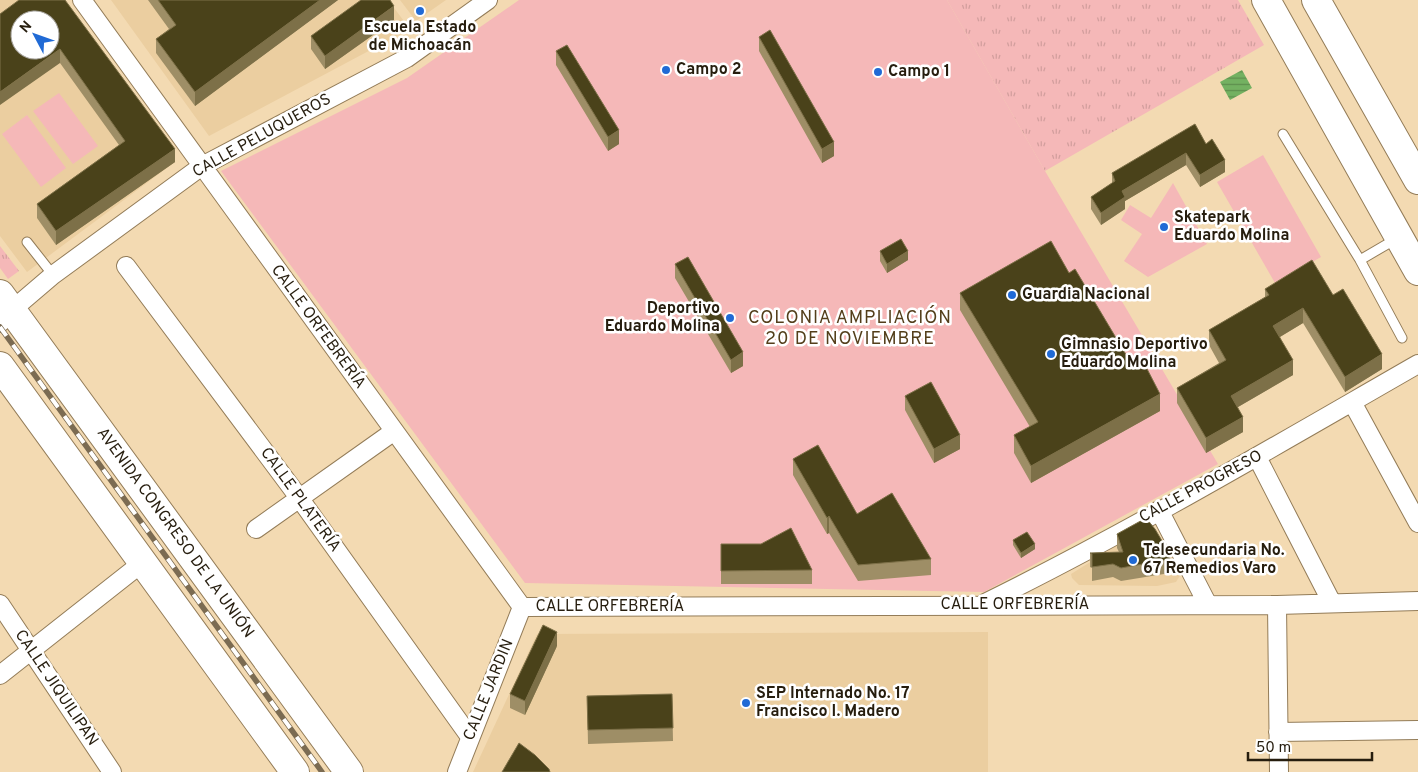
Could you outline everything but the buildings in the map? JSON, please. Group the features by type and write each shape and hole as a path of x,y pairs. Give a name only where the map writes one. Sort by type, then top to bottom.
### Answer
{"main road":[{"path":"1266,0 1418,271"},
{"path":"1316,0 1418,180"},
{"name":"AVENIDA CONGRESO DE LA UNIÓN","path":"4,309 349,772"},
{"path":"0,366 295,772"}],"street":[{"name":"CALLE ORFEBRERÍA","path":"82,0 522,608 1277,605 1418,601"},
{"name":"CALLE PELUQUEROS","path":"4,309 202,166 406,58 488,0"},
{"name":"CALLE PLATERÍA","path":"126,266 300,499 470,737"},
{"name":"CALLE PROGRESO","path":"982,605 1055,568 1257,457 1418,364"},
{"path":"1352,402 1418,523"},
{"path":"256,529 393,432"},
{"path":"1257,457 1332,603"},
{"path":"1159,510 1208,605"},
{"path":"0,675 142,563"},
{"name":"CALLE JIQUILIPAN","path":"0,604 112,772"},
{"path":"1277,605 1279,772"},
{"name":"CALLE JARDIN","path":"457,772 522,608"},
{"path":"1278,732 1418,730"}],"lane":[{"path":"1284,134 1360,260 1402,338"},
{"path":"1360,260 1399,237"},
{"path":"27,242 53,275"}],"shaded area":[{"path":"0,0 55,0 175,162 27,272 0,236"},
{"path":"111,0 388,0 410,29 209,136"},
{"name":"Escuela Estado de Michoacán","path":"400,0 446,0 416,21"},
{"path":"1242,70 1252,88 1230,100 1220,82"},
{"name":"Telesecundaria No. 67 Remedios Varo","path":"1156,534 1163,541 1181,574 1176,582 1157,586 1079,585 1072,578 1071,574 1124,541"},
{"name":"SEP Internado No. 17 Francisco I. Madero","path":"988,632 988,772 473,772 537,634"}],"green space":[{"name":"Deportivo Eduardo Molina","path":"519,0 947,0 1045,171 1218,464 984,592 525,583 221,171 407,78"},
{"path":"947,0 1238,0 1264,45 1045,171"},
{"path":"59,93 98,146 73,164 33,111"},
{"path":"27,115 66,168 41,187 2,134"},
{"path":"1263,155 1321,257 1275,283 1217,182"},
{"name":"Skatepark Eduardo Molina","path":"1173,183 1207,244 1148,277 1124,261 1142,234 1121,220 1130,205 1151,218"},
{"path":"0,246 19,271 8,279 0,268"}],"railway":[{"path":"0,327 322,772"}],"place":[{"name":"Escuela Estado de Michoacán","path":"420,11"},
{"name":"Campo 2","path":"666,70"},
{"name":"Campo 1","path":"878,72"},
{"name":"Skatepark Eduardo Molina","path":"1164,227"},
{"name":"Guardia Nacional","path":"1012,295"},
{"name":"Deportivo Eduardo Molina","path":"730,318"},
{"name":"Gimnasio Deportivo Eduardo Molina","path":"1051,354"},
{"name":"Telesecundaria No. 67 Remedios Varo","path":"1133,560"},
{"name":"SEP Internado No. 17 Francisco I. Madero","path":"746,703"}],"district":[{"name":"COLONIA AMPLIACIÓN 20 DE NOVIEMBRE","path":"850,328"}]}
